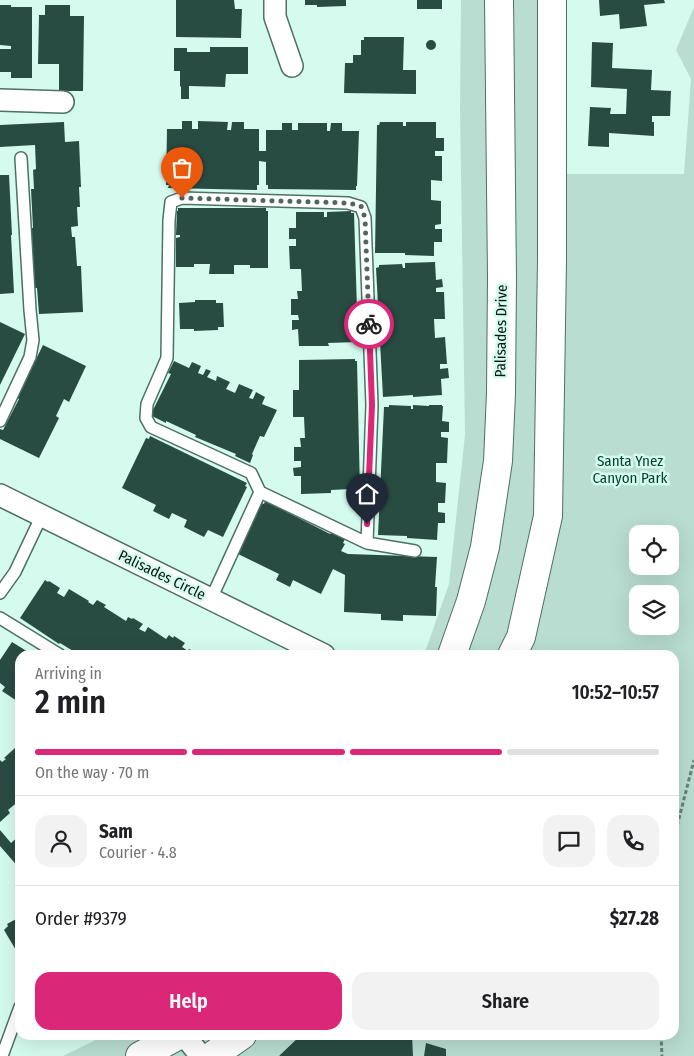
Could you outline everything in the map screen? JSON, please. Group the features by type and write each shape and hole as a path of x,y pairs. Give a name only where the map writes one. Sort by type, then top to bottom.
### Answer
{"street":[{"path":"275,0 275,18 292,66"},
{"name":"Palisades Drive","path":"454,650 471,601 485,547 498,461 501,393 502,278 498,0"},
{"path":"514,650 521,637 548,516 552,260 552,0"},
{"path":"0,100 63,102"},
{"name":"Palisades Circle","path":"0,496 314,650"},
{"path":"140,1056 170,1040"},
{"path":"188,1040 201,1056"},
{"path":"212,1056 235,1040"}],"lane":[{"path":"0,420 30,356 33,340 21,158"},
{"path":"367,543 372,405 365,218 361,206 348,203 182,198 172,202 169,220 167,358 147,404 146,418 151,427 251,473 260,492 367,543 415,551"},
{"path":"211,599 260,492"},
{"path":"0,593 15,572 42,516"},
{"path":"0,618 52,650"},
{"path":"2,1056 15,1021"}],"path":[{"path":"679,818 694,760"},
{"path":"661,1040 662,1056"}],"green space":[{"name":"Santa Ynez Canyon Park","path":"461,0 542,0 542,174 684,174 691,79 676,50 694,7 694,1056 63,1056 96,1040 679,1040 679,650 426,650 449,584 465,435 460,109"}],"building":[{"path":"176,0 234,0 235,9 242,9 241,38 176,37"},
{"path":"305,0 346,0 346,6 317,7 317,5 305,5"},
{"path":"417,0 442,0 442,9 417,9"},
{"path":"599,0 664,0 665,3 644,5 647,26 620,29 619,14 600,16"},
{"path":"0,5 32,7 32,78 11,78 11,72 0,72 0,49 11,49 11,46 0,45"},
{"path":"45,5 70,5 70,16 84,16 83,91 59,91 59,64 38,64 39,15 45,15"},
{"path":"364,37 404,37 403,70 416,70 416,94 344,93 345,63 353,63 353,55 361,55 361,40 364,40"},
{"path":"429,40 433,40 436,45 435,49 429,50 426,47 426,43"},
{"path":"592,42 613,43 612,68 652,70 651,90 671,91 670,116 652,116 654,136 609,133 609,147 588,146 590,107 611,108 610,114 626,114 627,89 591,87"},
{"path":"210,47 248,47 248,74 226,74 225,87 189,86 189,99 181,99 180,71 174,71 174,48 187,48 187,52 210,52"},
{"path":"182,121 192,121 192,129 198,129 198,121 228,122 227,130 231,130 232,122 244,122 244,129 259,129 259,151 266,151 266,130 282,130 282,123 292,123 292,130 298,130 298,123 327,123 327,131 330,131 331,123 342,123 342,131 359,131 356,190 268,189 268,185 266,185 266,162 259,161 259,185 257,185 257,190 168,188 169,185 166,185 167,129 182,129"},
{"path":"64,122 65,142 79,141 80,207 77,207 78,226 71,227 72,237 75,237 77,266 81,266 83,312 39,314 37,288 35,288 31,228 33,228 31,189 34,189 33,170 36,169 35,145 0,147 0,125"},
{"path":"380,122 403,122 403,126 406,126 406,122 436,122 436,138 444,138 444,151 435,151 435,156 442,156 442,181 431,180 431,200 441,201 441,224 435,225 435,229 442,229 442,242 434,242 434,256 405,255 405,253 375,253 377,125"},
{"path":"0,175 9,175 14,293 0,294"},
{"path":"178,208 266,208 266,211 268,211 268,268 250,268 250,265 234,265 234,274 209,274 210,264 194,264 194,267 176,267 176,238 180,237 180,235 176,235"},
{"path":"351,211 351,213 354,213 358,342 328,343 329,346 299,346 298,329 292,330 292,320 299,320 298,315 291,315 291,299 298,299 297,291 302,291 301,269 290,269 289,246 296,246 296,239 289,239 289,228 296,228 296,212 324,212 324,217 327,217 327,212"},
{"path":"435,262 436,280 442,279 443,287 436,288 436,292 444,292 445,319 434,319 435,338 445,337 447,364 440,364 440,369 448,368 449,378 441,379 442,395 383,397 376,268 379,265 402,264 403,268 405,268 405,263"},
{"path":"195,300 216,300 216,303 223,303 224,327 218,327 218,330 194,331 194,329 180,329 179,303 195,302"},
{"path":"0,322 25,334 0,385"},
{"path":"43,345 86,366 69,402 64,399 56,416 59,418 39,458 0,439 0,429 3,430 19,399 17,398"},
{"path":"355,359 357,361 360,491 352,491 351,489 331,490 331,493 301,494 301,476 294,476 293,468 301,467 301,461 294,461 294,447 301,447 300,438 305,438 304,417 293,417 293,390 299,390 299,360"},
{"path":"174,361 189,368 192,362 201,366 198,373 203,375 206,369 211,371 207,377 216,381 217,376 230,382 226,389 235,393 239,384 253,390 249,398 253,399 256,392 265,397 262,404 277,410 264,437 260,436 250,463 235,456 236,454 152,416 152,412 171,374 168,373"},
{"path":"389,405 411,406 411,409 413,409 413,405 442,405 442,421 449,422 449,432 441,432 441,437 448,438 447,463 436,463 436,482 446,483 445,503 438,503 438,512 445,513 445,523 438,523 437,540 378,535 384,407 389,407"},
{"path":"150,436 247,483 245,486 247,487 223,537 208,530 204,537 184,527 187,520 172,513 169,519 153,511 156,505 122,488 146,438 149,439"},
{"path":"265,501 330,534 345,539 343,543 345,544 341,551 348,554 437,557 436,616 403,615 403,621 381,620 381,614 344,612 345,575 333,569 321,594 293,580 290,587 276,580 279,574 238,554 262,503 264,504"},
{"path":"45,580 60,588 57,593 64,597 69,589 93,605 97,600 106,605 104,607 126,621 128,617 133,618 143,624 139,629 145,632 148,627 166,639 169,635 173,638 174,636 185,643 182,647 186,650 71,650 20,618"},
{"path":"12,642 25,650 15,650 15,700 2,691 5,687 0,683 0,660"},
{"path":"15,748 15,804 8,810 10,813 0,822 0,760 2,762 6,759 4,758"},
{"path":"0,830 11,843 15,839 15,863 0,846"},
{"path":"15,920 15,949 4,930 8,926 7,924"},
{"path":"296,1040 412,1040 413,1056 279,1056"},
{"path":"426,1043 446,1049 446,1056 424,1056"}],"way so far":[{"path":"182,198 348,203 361,206 365,218 369,324"}],"route":[{"path":"367,524 372,405 369,324"}]}
